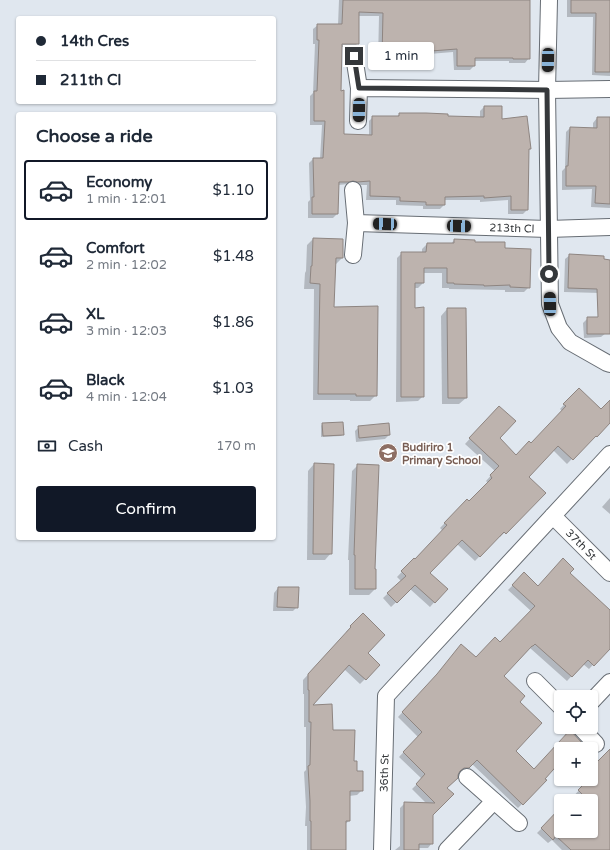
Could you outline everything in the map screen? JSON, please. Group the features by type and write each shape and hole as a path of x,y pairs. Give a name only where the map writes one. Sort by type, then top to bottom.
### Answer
{"street":[{"path":"549,0 547,90 550,304 559,328 570,342 607,364 610,364"},
{"path":"354,56 359,88 358,121"},
{"path":"359,88 547,90 610,89"},
{"path":"353,190 356,223 353,255"},
{"name":"213th Cl","path":"356,223 548,229 610,227"},
{"path":"553,516 610,454"},
{"name":"37th St","path":"553,516 610,573"},
{"name":"36th St","path":"382,850 386,696 553,516"},
{"path":"535,681 554,700"},
{"path":"598,695 610,682"},
{"path":"587,734 594,742"},
{"path":"467,777 519,823"},
{"path":"447,850 494,801"}],"building":[{"path":"343,0 530,0 530,59 475,58 475,66 457,66 457,49 418,52 418,59 382,57 383,13 359,12 359,44 342,44 341,91 344,90 344,134 372,135 372,116 399,116 399,113 448,114 448,116 484,117 484,106 502,106 502,119 527,116 531,149 529,149 528,210 511,210 511,196 484,198 484,196 445,197 445,205 426,205 426,202 400,201 400,197 370,196 370,181 353,181 339,182 338,214 312,214 312,197 314,197 313,158 323,158 325,121 314,121 314,91 317,91 319,40 317,40 317,24 342,24"},
{"path":"571,0 610,0 610,72 595,72 596,13 571,13"},
{"path":"597,117 610,117 610,204 595,203 596,186 566,186 566,166 568,166 570,127 597,128"},
{"path":"313,238 343,239 343,258 336,258 334,307 378,306 377,396 356,396 356,394 318,394 320,284 310,283"},
{"path":"454,239 475,240 475,242 505,242 505,248 531,249 530,288 510,287 510,285 484,286 447,283 447,268 424,268 424,283 415,283 415,308 424,307 424,397 401,397 401,252 426,252 427,243 454,243"},
{"path":"569,254 604,256 604,259 610,260 610,334 587,334 587,317 598,317 597,289 568,288"},
{"path":"447,308 466,308 467,398 448,398"},
{"path":"579,388 601,409 610,400 610,423 573,460 558,446 529,477 546,493 506,534 504,532 480,557 462,540 430,573 448,589 435,603 415,585 397,603 387,593 406,576 401,571 414,558 415,559 447,525 444,523 467,499 469,501 492,478 490,475 499,466 469,438 499,406 516,421 500,438 516,455 529,441 531,443 566,406 563,404"},
{"path":"343,422 344,435 323,436 322,423"},
{"path":"389,423 390,435 359,438 358,426"},
{"path":"314,463 334,464 332,554 313,554"},
{"path":"357,464 379,465 375,569 376,589 355,589 354,555"},
{"path":"563,558 574,569 570,573 610,610 610,649 594,666 588,660 572,677 535,644 504,676 525,696 520,702 542,723 516,751 534,769 554,747 554,769 545,779 547,780 523,805 477,760 469,768 464,768 460,771 458,778 447,788 454,794 433,815 433,844 419,844 419,850 404,850 404,802 435,803 416,784 425,774 403,752 422,732 402,712 437,674 461,644 476,657 495,637 500,642 535,606 512,585 524,572 538,586"},
{"path":"278,587 299,587 298,608 277,607"},
{"path":"363,613 385,635 368,653 380,665 366,680 349,665 313,705 332,704 333,730 355,730 354,761 357,761 357,771 363,771 363,791 350,791 350,821 346,821 346,850 311,850 308,766 310,765 311,722 309,722 308,674"},
{"path":"566,734 574,734 581,742 559,742"},
{"path":"610,749 610,850 571,850 558,838 598,838 598,794 582,794 578,790 582,786 598,786 598,761"},
{"path":"554,814 554,838 553,840 541,828"}],"place":[{"name":"Budiriro 1 Primary School","path":"388,453"}],"route":[{"path":"354,56 359,88 547,90 549,274"}]}
